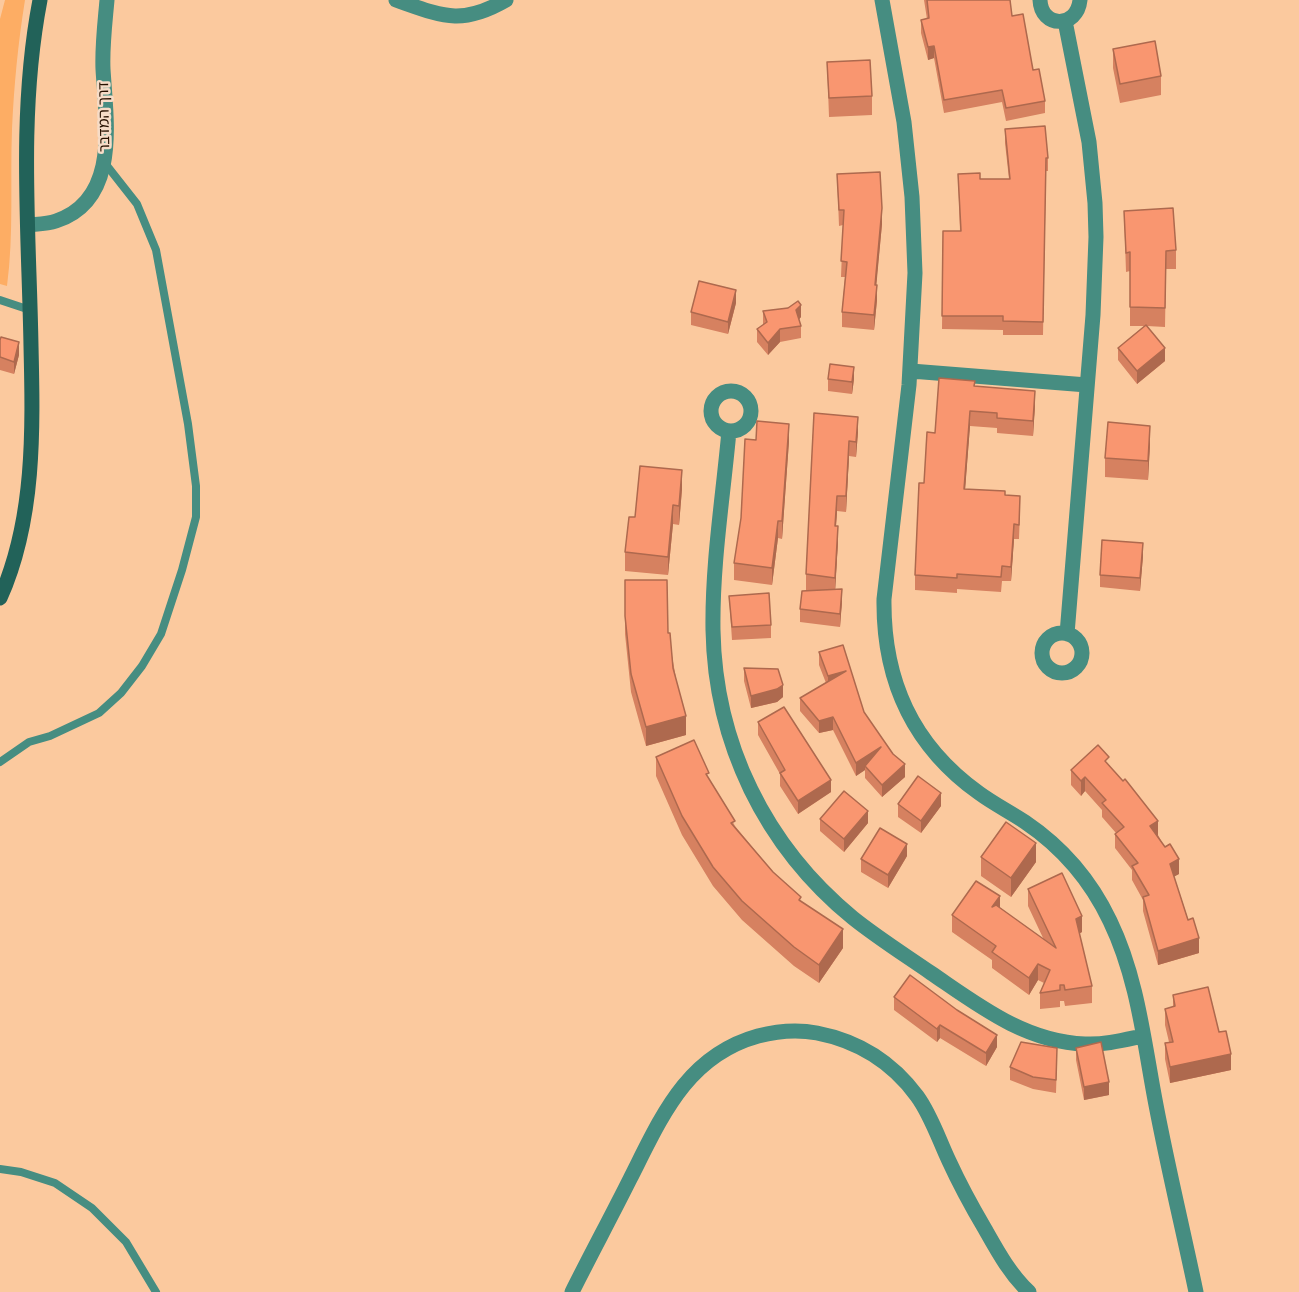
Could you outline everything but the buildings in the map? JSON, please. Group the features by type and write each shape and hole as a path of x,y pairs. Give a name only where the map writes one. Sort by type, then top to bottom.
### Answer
{"street":[{"path":"0,598 10,574 24,515 31,459 33,398 28,225 28,88 40,0"},
{"name":"דרך המדבר","path":"28,225 55,222 86,204 102,173 107,125 103,65 107,0"},
{"path":"396,0 434,13 462,17 486,11 506,0"},
{"path":"882,0 902,103 912,197 915,273 911,371 884,598 887,650 900,698 920,734 940,760 980,794 1048,840 1084,877 1098,898 1120,945 1137,1000 1158,1114 1196,1292"},
{"path":"1040,0 1041,9 1047,17 1055,21 1065,21 1077,12 1080,0"},
{"path":"1065,21 1084,113 1095,203 1095,274 1066,634"},
{"path":"911,371 1087,385"},
{"path":"729,431 714,587 713,630 716,671 722,711 733,750 748,787 767,822 798,863 853,917 891,946 995,1016 1041,1037 1071,1043 1100,1044 1143,1036"},
{"path":"572,1292 664,1113 686,1081 712,1057 742,1041 774,1032 806,1030 838,1037 858,1045 895,1070 918,1098 957,1179 996,1250 1029,1292"}],"lane":[{"path":"0,762 14,750 29,742 58,732 99,713 122,693 161,634 182,570 195,517 196,486 188,424 156,250 137,204 104,162"},
{"path":"3,302 31,310"},
{"path":"0,1169 21,1172 55,1183 92,1208 126,1242 156,1292"}],"shaded area":[{"path":"5,0 25,0 18,48 13,113 11,227 7,286 0,284 0,19"}]}
